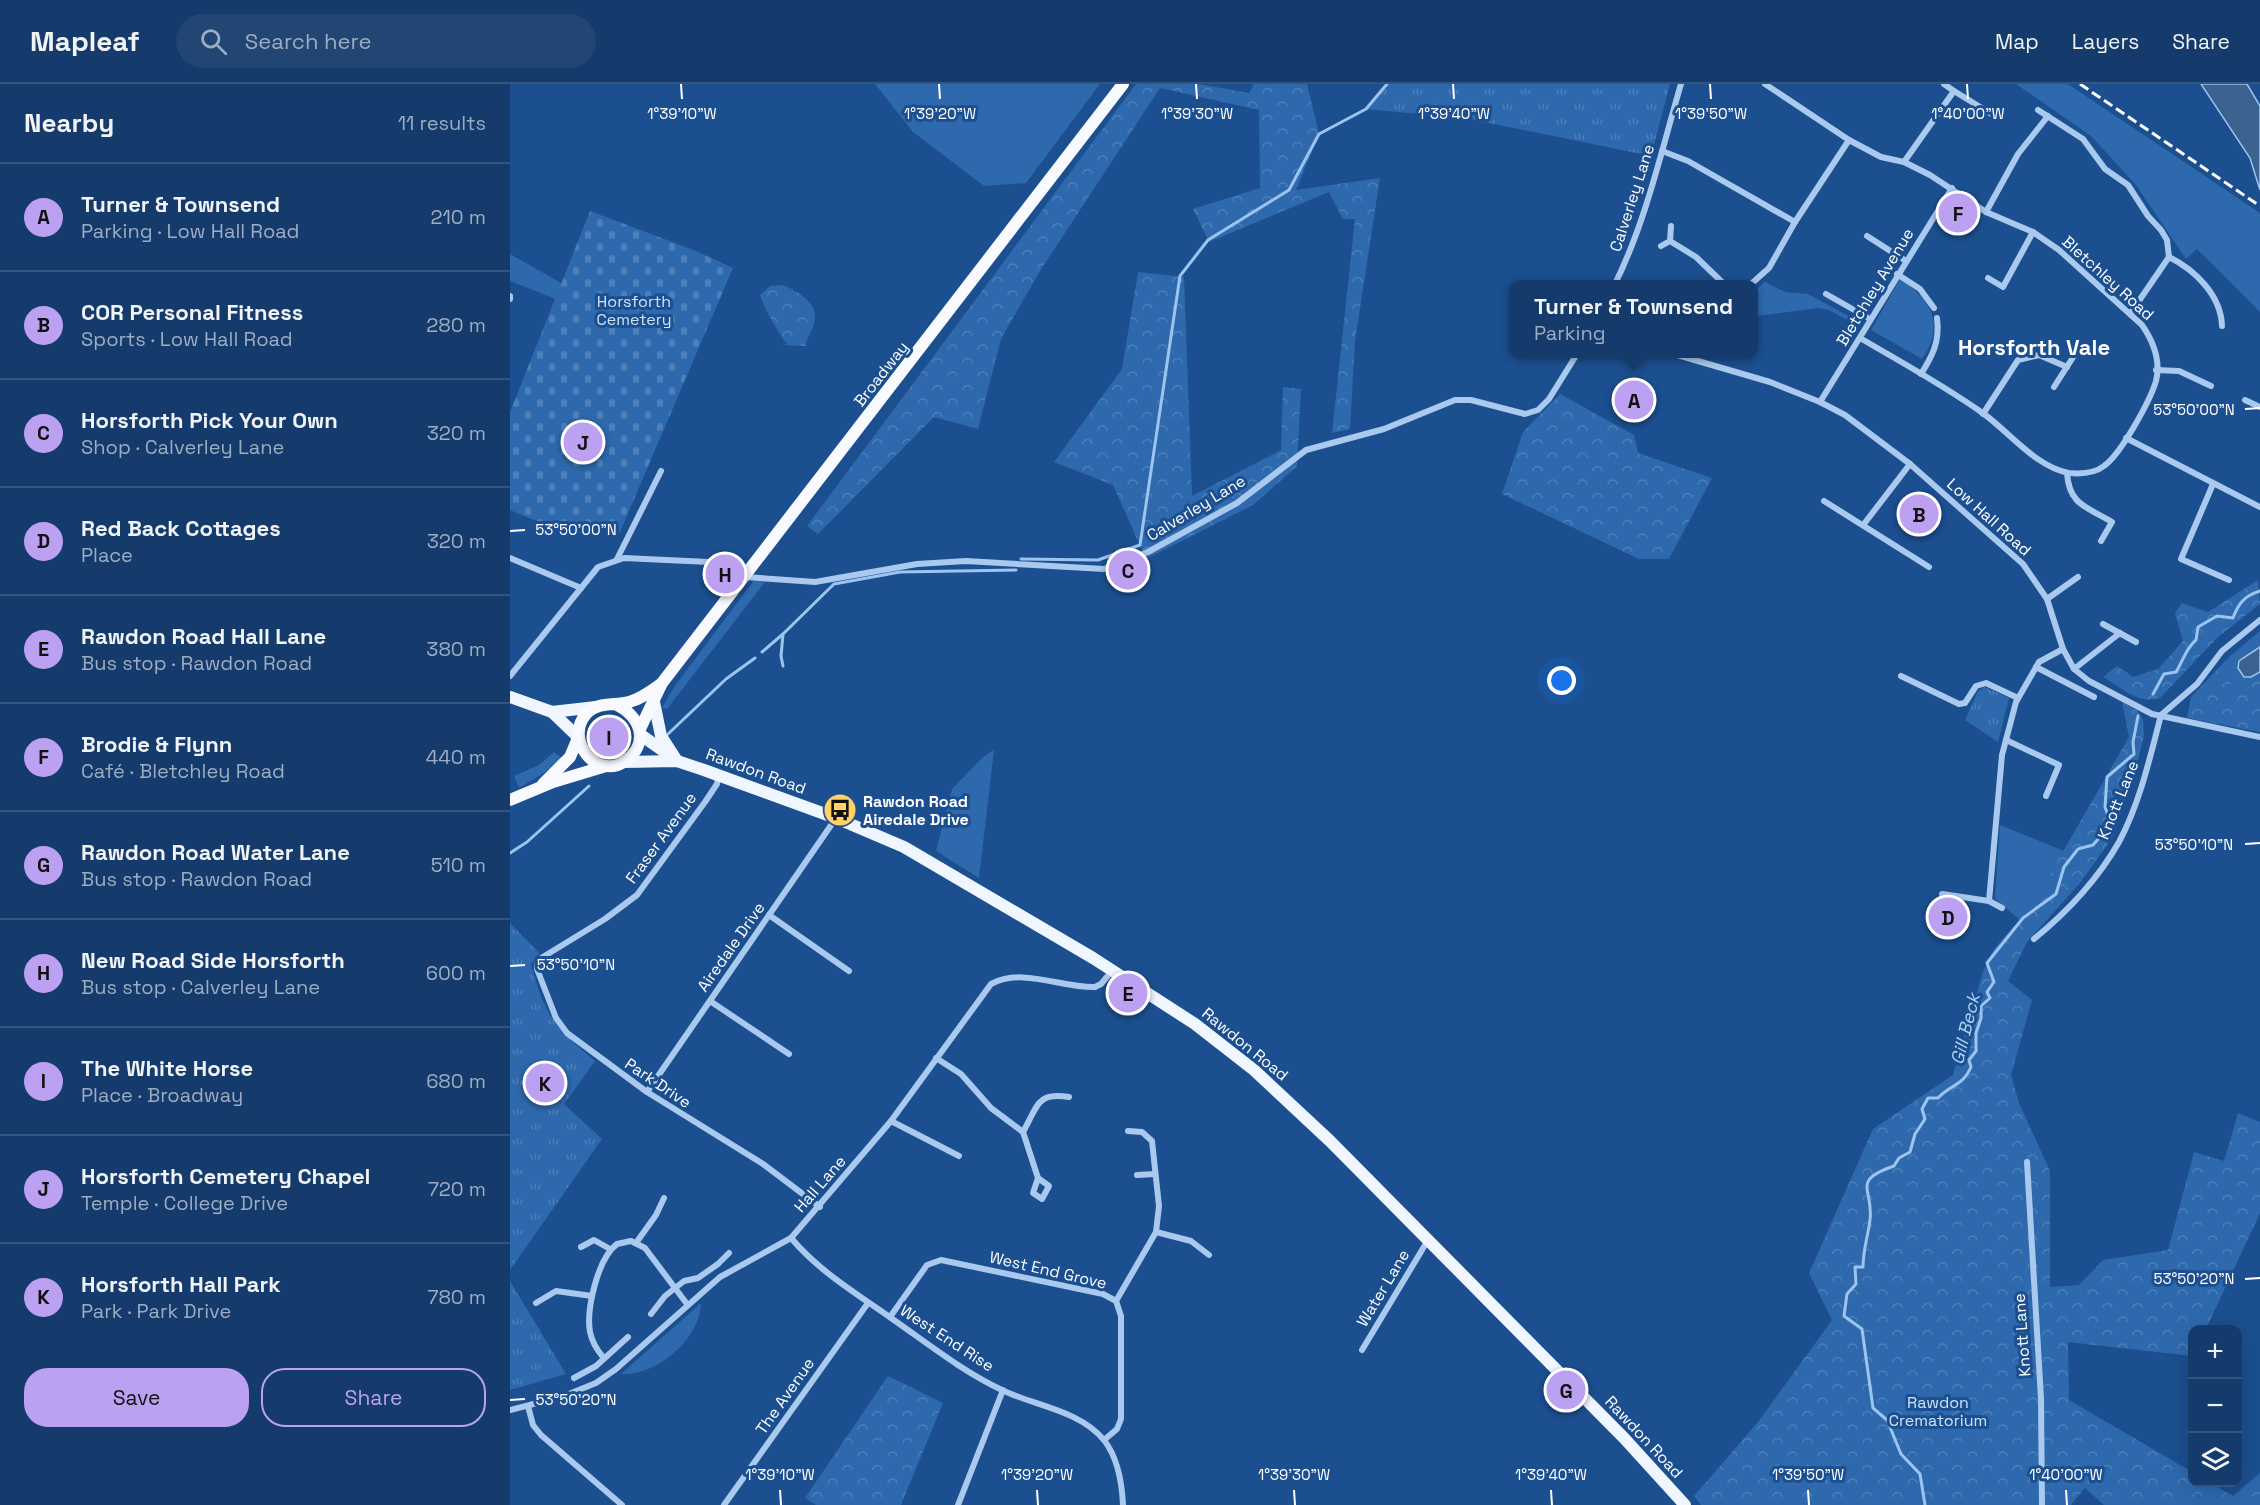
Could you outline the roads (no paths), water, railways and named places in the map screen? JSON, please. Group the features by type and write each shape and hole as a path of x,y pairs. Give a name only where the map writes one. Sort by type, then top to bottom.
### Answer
{"highway":[{"name":"Broadway","path":"662,683 1123,84"},
{"path":"510,800 540,787 624,762 635,753 640,732 662,683"},
{"path":"540,787 570,757 582,720 597,706 641,698 662,683"},
{"path":"615,704 633,715 640,732"},
{"path":"578,738 587,757 606,766"}],"main road":[{"path":"510,697 552,712 578,738"},
{"path":"654,702 661,736 677,762"},
{"path":"552,712 597,706"},
{"name":"Rawdon Road","path":"640,732 677,762"},
{"name":"Rawdon Road","path":"624,762 677,762 719,774 836,818 924,857 1113,970 1195,1024 1254,1070 1330,1141 1624,1438 1685,1505"}],"street":[{"name":"Calverley Lane","path":"1617,280 1638,235 1680,84"},
{"name":"Bletchley Road","path":"1765,84 1849,140 1881,158 1904,162 1952,188 1986,212 2033,232 2059,250 2130,314 2152,339 2156,381 2126,438 2104,466 2085,473 2067,472 2042,462 1983,414 1860,338"},
{"path":"1944,84 1994,115"},
{"path":"1904,162 1954,91"},
{"path":"2038,110 2083,139 2105,169 2128,185 2148,216 2162,230 2169,257 2130,314"},
{"path":"1986,212 2019,154 2048,116"},
{"path":"1756,280 1769,268 1795,222 1849,140"},
{"path":"1662,151 1688,161 1795,222"},
{"name":"Bletchley Avenue","path":"1820,402 1952,188"},
{"path":"1670,241 1671,226"},
{"path":"1988,278 2003,286 2033,232"},
{"path":"1867,236 1906,261"},
{"path":"1661,246 1670,241"},
{"path":"1670,241 1696,257 1719,280"},
{"path":"2169,257 2180,263 2210,290 2222,316 2222,326"},
{"path":"1897,274 1920,289 1934,308"},
{"path":"1826,294 1870,319"},
{"path":"1921,374 1935,351 1938,334 1937,318"},
{"path":"2054,387 2077,351"},
{"path":"1983,414 2018,360 2039,354 2067,367"},
{"name":"Calverley Lane","path":"745,577 815,582 917,564 966,561 1104,569 1142,555 1237,503 1306,450 1384,429 1455,400 1471,400 1525,414 1538,410 1549,399 1575,358"},
{"name":"Low Hall Road","path":"1688,358 1770,382 1820,402 1845,414 1910,464 2023,564 2047,599 2063,649 2074,669 2089,681 2152,714 2260,737"},
{"path":"2156,370 2179,371 2211,386"},
{"path":"2245,400 2260,407"},
{"path":"2126,438 2260,507"},
{"path":"1864,524 1910,464"},
{"path":"617,559 661,471"},
{"path":"2067,472 2068,486 2073,498 2112,522 2101,541"},
{"path":"2213,484 2181,559 2229,580"},
{"path":"1824,501 1864,524 1929,567"},
{"path":"510,558 582,588"},
{"path":"510,676 598,567 617,559 730,563"},
{"path":"2047,599 2078,577"},
{"path":"2161,715 2197,684 2222,651 2260,620"},
{"path":"2103,624 2136,642"},
{"path":"2074,669 2120,633"},
{"path":"1989,901 2006,740 2018,698 2036,667 2051,654 2063,649"},
{"path":"2036,667 2094,697"},
{"path":"1901,676 1959,704 1965,703 1976,686 1986,683 2018,698"},
{"name":"Knott Lane","path":"2034,939 2063,915 2119,842 2146,773 2161,715"},
{"path":"2006,740 2059,765 2046,796"},
{"name":"Fraser Avenue","path":"554,948 605,919 637,896 705,802 717,784 719,774"},
{"name":"Airedale Drive","path":"646,1092 836,818"},
{"path":"1942,894 1989,901 2002,909"},
{"path":"770,915 849,971"},
{"name":"Park Drive","path":"554,948 538,960 537,964 556,1018 567,1032 646,1092 763,1164 820,1207"},
{"name":"Hall Lane","path":"510,1410 596,1383 616,1369 720,1277 791,1238 820,1207 891,1121 982,994 996,981 1017,977 1095,987 1101,984 1113,970"},
{"path":"710,1000 789,1054"},
{"path":"936,1058 961,1074 991,1108 1023,1132 1038,1178"},
{"path":"1023,1132 1047,1095 1069,1097"},
{"path":"891,1121 958,1156"},
{"path":"1116,1301 1156,1232 1159,1206 1151,1137 1142,1132 1128,1131"},
{"name":"Knott Lane","path":"2027,1162 2041,1399 2042,1505"},
{"path":"1137,1174 1155,1174"},
{"path":"636,1243 658,1212 664,1198"},
{"path":"1156,1232 1191,1241 1209,1255"},
{"path":"589,1234 610,1249"},
{"name":"West End Rise","path":"791,1238 812,1262 952,1362 1003,1390 1056,1409 1080,1421 1104,1440 1118,1466 1123,1505"},
{"path":"580,1247 590,1240 598,1241"},
{"name":"Water Lane","path":"1362,1350 1428,1240"},
{"path":"603,1357 591,1339 589,1329 592,1296 610,1249 625,1241 645,1248 687,1304"},
{"path":"651,1314 665,1296 675,1288 684,1281 698,1278 729,1253"},
{"name":"West End Grove","path":"890,1317 927,1265 942,1260 1103,1294 1116,1301 1121,1316 1121,1419 1117,1429 1104,1440"},
{"path":"536,1303 556,1291 592,1296"},
{"name":"The Avenue","path":"724,1505 868,1303"},
{"path":"574,1378 596,1366 603,1357 628,1337"},
{"path":"958,1505 1003,1390"},
{"path":"528,1406 533,1425 541,1435 622,1505"}],"waterway":[{"path":"1021,559 1098,560 1140,545 1180,276 1208,240 1289,190 1319,134 1366,109 1387,84"},
{"path":"783,666 781,656 783,634 834,584 900,572 1016,570"},
{"name":"Gill Beck","path":"2153,694 2164,674 2176,672 2187,651 2196,640 2198,627 2217,616 2233,618 2243,600 2260,591"},
{"path":"762,652 783,634"},
{"path":"668,734 726,679 755,658"},
{"name":"Gill Beck","path":"1925,1505 1920,1474 1901,1454 1887,1420 1873,1408 1862,1329 1844,1316 1847,1294 1856,1284 1855,1267 1863,1267 1870,1220 1868,1182 1872,1176 1894,1166 1899,1158 1910,1152 1915,1134 1925,1119 1922,1109 1928,1098 1938,1098 1968,1074 1971,1067 1969,1060 1976,1051 1976,1033 1981,1018 1981,1006 1990,998 1987,992 1994,982 1987,963 2023,918 2056,894 2064,867 2078,849 2093,845 2111,824 2105,807 2107,777 2134,754 2133,742 2138,716"},
{"path":"510,853 527,842 589,786"}],"railway":[{"path":"2080,84 2260,206"}],"place":[{"name":"Brodie & Flynn","path":"1958,213"},
{"name":"Turner & Townsend","path":"1634,400"},
{"name":"Horsforth Cemetery Chapel","path":"583,442"},
{"name":"COR Personal Fitness","path":"1919,514"},
{"name":"Horsforth Pick Your Own","path":"1128,570"},
{"name":"New Road Side Horsforth","path":"725,574"},
{"name":"The White Horse","path":"609,737"},
{"name":"Rawdon Road Airedale Drive","path":"840,810"},
{"name":"Red Back Cottages","path":"1948,917"},
{"name":"Rawdon Road Hall Lane","path":"1128,993"},
{"name":"Horsforth Hall Park","path":"545,1083"},
{"name":"Rawdon Road Water Lane","path":"1566,1390"}],"district":[{"name":"Horsforth Vale","path":"2034,347"}],"park label":[{"name":"Horsforth Cemetery","path":"634,310"},
{"name":"Rawdon Crematorium","path":"1938,1411"}]}
